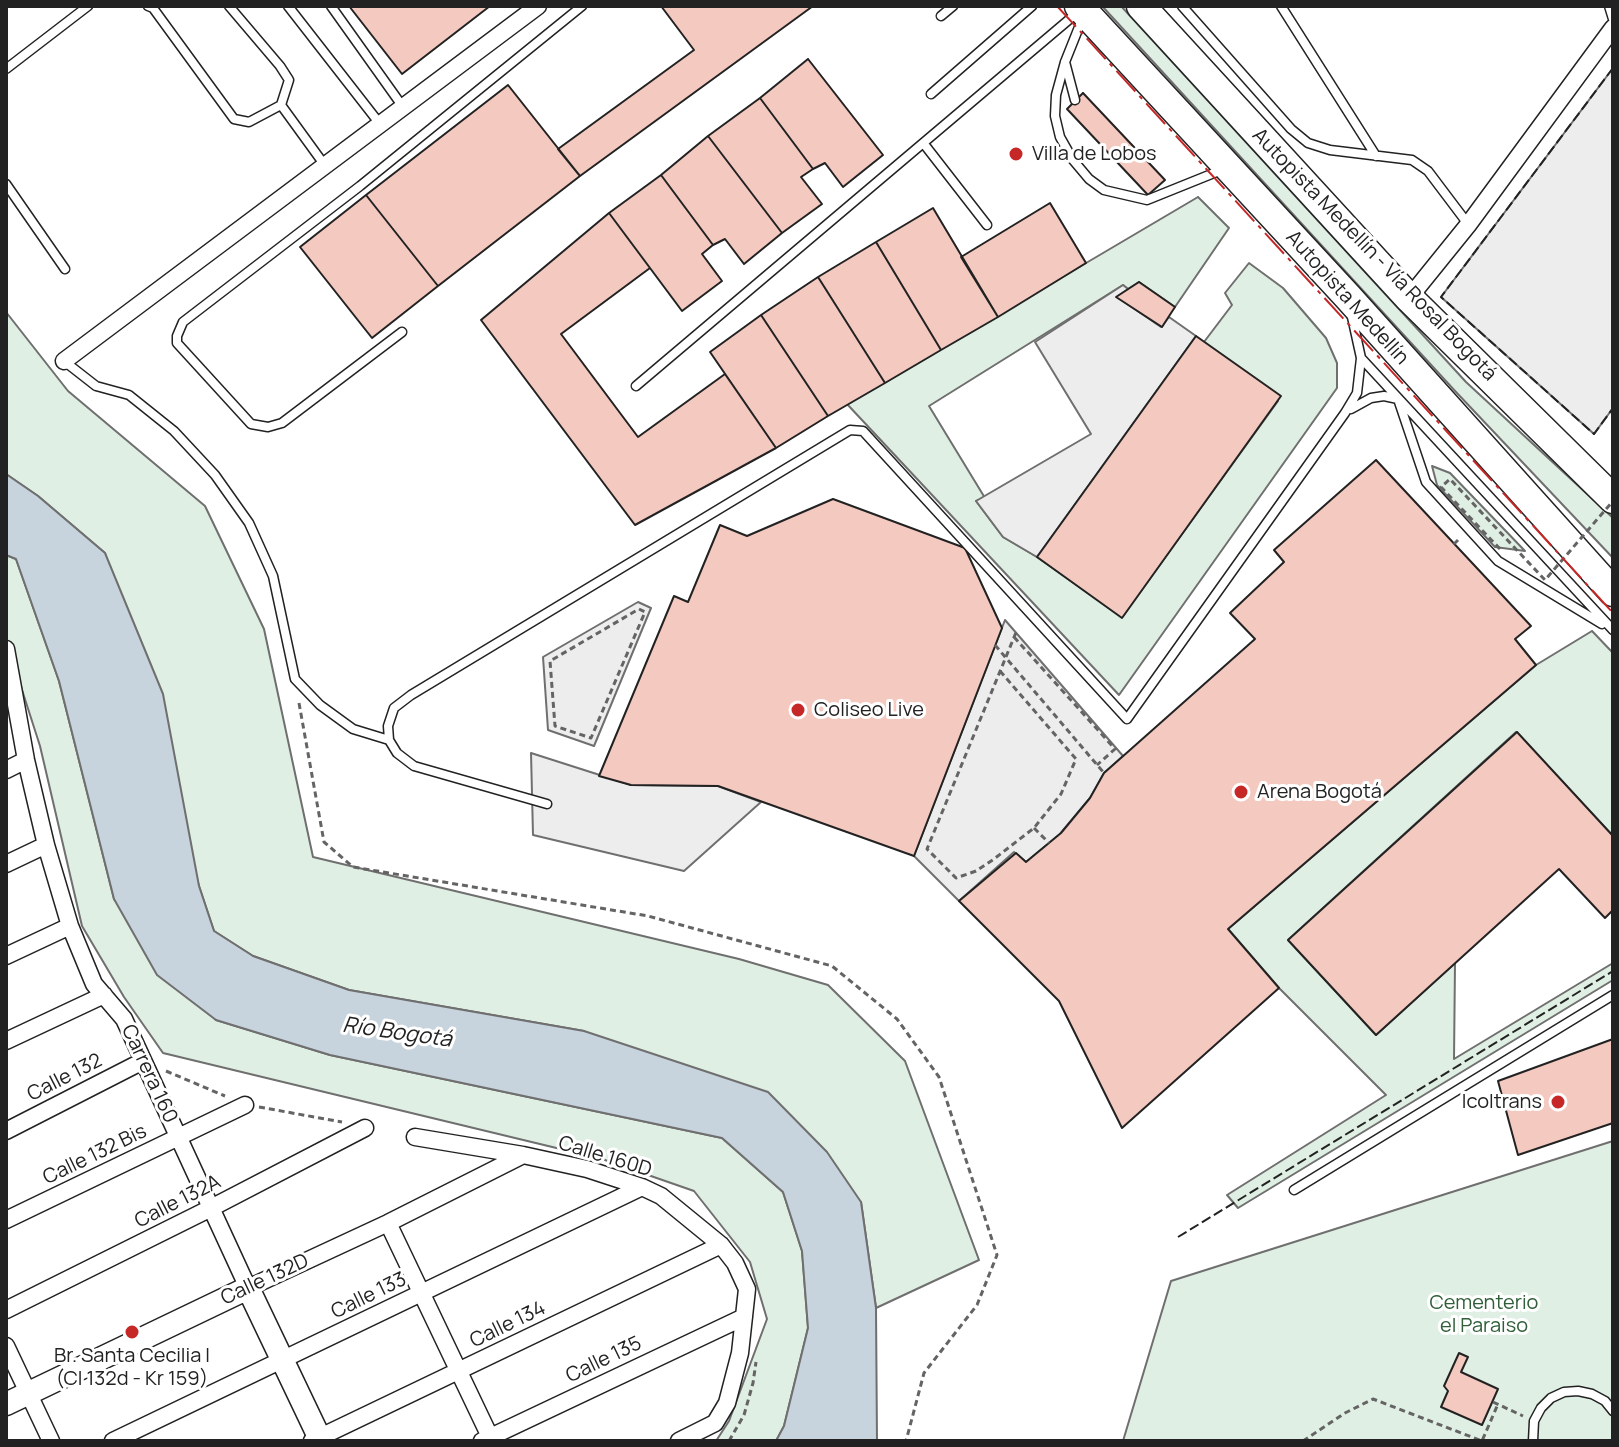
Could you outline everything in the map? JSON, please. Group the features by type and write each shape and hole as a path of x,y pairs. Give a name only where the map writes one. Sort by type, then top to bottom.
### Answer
{"highway":[{"name":"Autopista Medellín - Vía Rosal Bogotá","path":"1141,6 1409,298 1613,500"},
{"name":"Autopista Medellín","path":"1082,9 1348,297 1613,592"}],"street":[{"path":"64,361 538,6"},
{"path":"1409,298 1468,225 1613,28"},
{"name":"Carrera 160","path":"6,649 26,760 46,845 70,926 94,984 124,1019 318,1440"},
{"path":"6,770 26,760"},
{"path":"6,864 46,845"},
{"path":"6,956 70,926"},
{"path":"6,1041 104,995"},
{"name":"Calle 132","path":"6,1131 143,1061"},
{"name":"Calle 132 Bis","path":"6,1220 245,1105"},
{"name":"Calle 132A","path":"6,1310 365,1128"},
{"name":"Calle 160D","path":"415,1137 587,1169 642,1187 661,1196 721,1245 735,1263 747,1289 735,1379 727,1403 715,1423 679,1441"},
{"name":"Calle 132D","path":"6,1404 388,1223 523,1155"},
{"name":"Calle 133","path":"113,1441 642,1187"},
{"path":"388,1223 459,1371 488,1440"},
{"name":"Calle 134","path":"318,1440 721,1245"},
{"name":"Calle 135","path":"488,1440 744,1317"},
{"path":"6,1346 51,1441"}],"lane":[{"path":"6,69 88,6"},
{"path":"152,7 234,119 249,122 281,105 289,80 229,6"},
{"path":"288,6 380,124"},
{"path":"331,6 403,107"},
{"path":"402,332 282,423 268,427 251,424 177,343 183,322 360,186 582,6"},
{"path":"941,16 953,6"},
{"path":"931,94 1032,6"},
{"path":"1182,6 1291,129 1308,143 1330,150 1412,160 1428,171 1468,225"},
{"path":"1281,6 1376,156"},
{"path":"1609,6 1613,19"},
{"path":"1082,9 1056,95 1055,116 1060,137 1089,179 1104,190 1147,200 1228,167"},
{"path":"636,386 1082,9"},
{"path":"1065,62 1075,100"},
{"path":"281,105 326,167"},
{"path":"924,144 987,225"},
{"path":"6,184 65,269"},
{"path":"1156,188 1168,193"},
{"path":"547,804 414,766 397,753 389,740 388,726 394,708 850,430 863,431 1127,719 1357,393 1361,358 1348,297"},
{"path":"1361,358 1613,630"},
{"path":"64,361 96,386 129,395 174,431 215,475 249,523 273,576 295,679 320,705 353,729 389,740"},
{"path":"1345,413 1371,398 1384,396 1398,399"},
{"path":"1398,399 1426,482 1498,561 1613,630"},
{"path":"1294,1190 1613,995"},
{"path":"1533,1441 1534,1421 1541,1408 1551,1398 1564,1392 1592,1394 1605,1401 1613,1411"}],"path":[{"path":"1500,549 1441,487 1450,479 1545,580 1613,500"},
{"path":"639,609 647,613 591,738 555,726 550,661 639,609"},
{"path":"1000,671 1076,759 1061,794 1034,828 976,871 956,878 927,849 1000,671 1017,630"},
{"path":"1014,637 1115,749 1097,765"},
{"path":"995,645 1104,773"},
{"path":"295,679 324,842 353,867 648,916 832,966 897,1019 939,1077 997,1255 977,1305 924,1373 906,1441"},
{"path":"1034,828 1049,843"},
{"path":"1303,1441 1345,1413 1373,1399 1482,1441 1495,1403 1534,1421"}],"green space":[{"path":"1102,6 1121,6 1466,382 1613,518 1613,558 1456,392"},
{"path":"1198,197 1229,228 1175,307 1139,282 1128,289 1123,285 929,406 985,498 976,501 1003,537 1122,617 1278,401 1204,342 1232,305 1225,293 1249,263 1283,288 1326,338 1337,363 1337,388 1119,695 847,404"},
{"path":"6,312 68,391 205,506 264,629 313,857 739,959 828,985 905,1061 979,1260 876,1308 861,1202 584,1031 349,990 253,956 214,931 105,553 38,496 6,474"},
{"path":"1432,466 1450,473 1525,551 1495,547 1437,485"},
{"path":"6,555 16,559 59,681 114,899 216,1020 330,1055 722,1138 783,1192 802,1251 808,1328 784,1426 776,1441 716,1441 729,1421 767,1319 750,1262 694,1191 602,1159 163,1053 124,997 82,926 40,746 6,640"},
{"path":"1592,631 1613,653 1613,836 1516,732 1288,940 1376,1035 1455,963 1454,1059 1613,963 1613,980 1238,1208 1227,1195 1386,1095 1279,988 1228,929 1536,665"},
{"name":"Cementerio el Paraiso","path":"1613,1141 1613,1441 1123,1441 1171,1281"}],"shaded area":[{"path":"1613,68 1613,408 1594,434 1441,297"},
{"path":"1123,285 1128,289 1117,297 1161,327 1169,317 1196,336 1037,557 1003,537 976,501 1091,434 1035,342"},
{"path":"638,602 651,608 594,746 548,730 543,657"},
{"path":"1005,620 1123,756 1104,773 1090,798 1060,834 1026,862 1014,852 959,901 914,856"},
{"path":"531,753 631,785 718,786 761,802 684,871 533,835"}],"water":[{"name":"Río Bogotá","path":"6,474 38,496 105,553 163,694 199,886 214,931 253,956 349,990 584,1031 768,1092 827,1152 861,1202 876,1308 877,1441 776,1441 784,1426 808,1328 802,1251 783,1192 722,1138 330,1055 216,1020 157,975 114,899 59,681 16,559 6,555"}],"building":[{"path":"349,6 490,6 402,74"},
{"path":"661,6 813,6 580,176 558,149 694,50"},
{"path":"808,59 883,155 843,187 825,163 813,169 760,98"},
{"path":"508,85 580,176 438,286 366,195"},
{"path":"1083,93 1165,180 1148,195 1067,109"},
{"path":"760,98 813,169 801,177 822,204 782,233 708,136"},
{"path":"708,136 782,233 744,264 725,239 713,245 661,175"},
{"path":"661,175 713,245 702,254 722,281 682,311 609,213"},
{"path":"366,195 438,286 372,338 300,247"},
{"path":"1050,203 1086,263 998,317 961,257"},
{"path":"933,208 998,317 941,350 876,242"},
{"path":"609,213 650,268 561,334 638,437 725,374 776,448 635,525 481,320"},
{"path":"876,242 941,350 885,383 818,277"},
{"path":"818,277 885,383 828,416 761,315"},
{"path":"1139,282 1175,307 1162,327 1116,297"},
{"path":"761,315 828,416 776,448 710,352"},
{"path":"1196,336 1281,396 1122,618 1037,557"},
{"name":"Arena Bogotá","path":"1376,460 1531,626 1515,639 1536,665 1228,929 1279,988 1122,1128 1059,1001 959,901 1016,853 1026,862 1061,833 1090,798 1104,773 1255,639 1230,613 1284,562 1274,550"},
{"name":"Coliseo Live","path":"833,499 965,548 1002,628 914,856 718,786 631,785 599,776 674,596 688,602 720,525 747,536"},
{"path":"1517,732 1613,836 1613,910 1605,918 1559,869 1376,1035 1288,940"},
{"name":"Icoltrans","path":"1613,1039 1613,1123 1518,1155 1498,1081"},
{"path":"1459,1353 1468,1357 1461,1372 1498,1389 1482,1425 1441,1407 1448,1391 1444,1386"}],"fence":[{"path":"1613,68 1441,297 1594,434 1613,408"},
{"path":"1178,1237 1613,971"}],"power":[{"path":"1057,6 1613,613"}],"place":[{"name":"Villa de Lobos","path":"1016,154"},
{"name":"Coliseo Live","path":"798,710"},
{"name":"Arena Bogotá","path":"1241,792"},
{"name":"Icoltrans","path":"1558,1102"},
{"name":"Br. Santa Cecilia I (Cl 132d - Kr 159)","path":"132,1332"}]}
